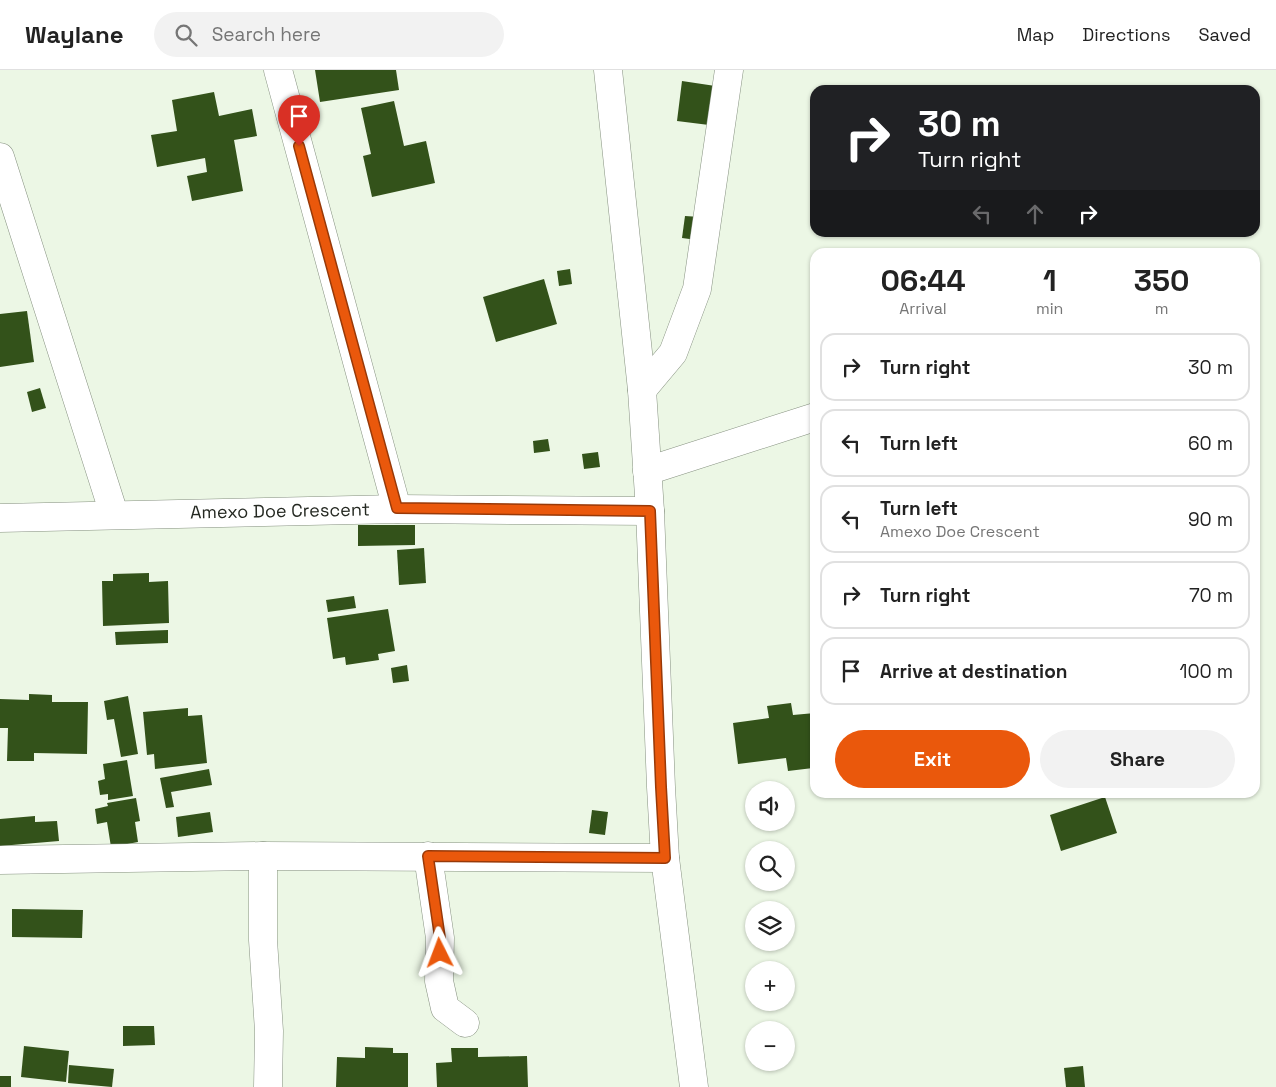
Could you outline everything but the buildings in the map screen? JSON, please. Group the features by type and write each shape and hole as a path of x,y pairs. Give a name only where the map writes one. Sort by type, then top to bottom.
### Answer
{"street":[{"path":"278,70 397,508"},
{"path":"608,70 642,390 648,471 665,858 694,1087"},
{"path":"642,390 673,353 697,290 729,70"},
{"path":"0,157 114,514"},
{"path":"648,471 810,419"},
{"name":"Amexo Doe Crescent","path":"0,518 397,508 650,511"},
{"path":"0,860 263,856 665,858"},
{"path":"263,856 263,940 269,1031 268,1087"},
{"path":"428,856 440,938 439,981 445,1008 464,1023"}],"route":[{"path":"299,146 397,508 650,511 665,858 428,856 440,938 440,953"}]}
